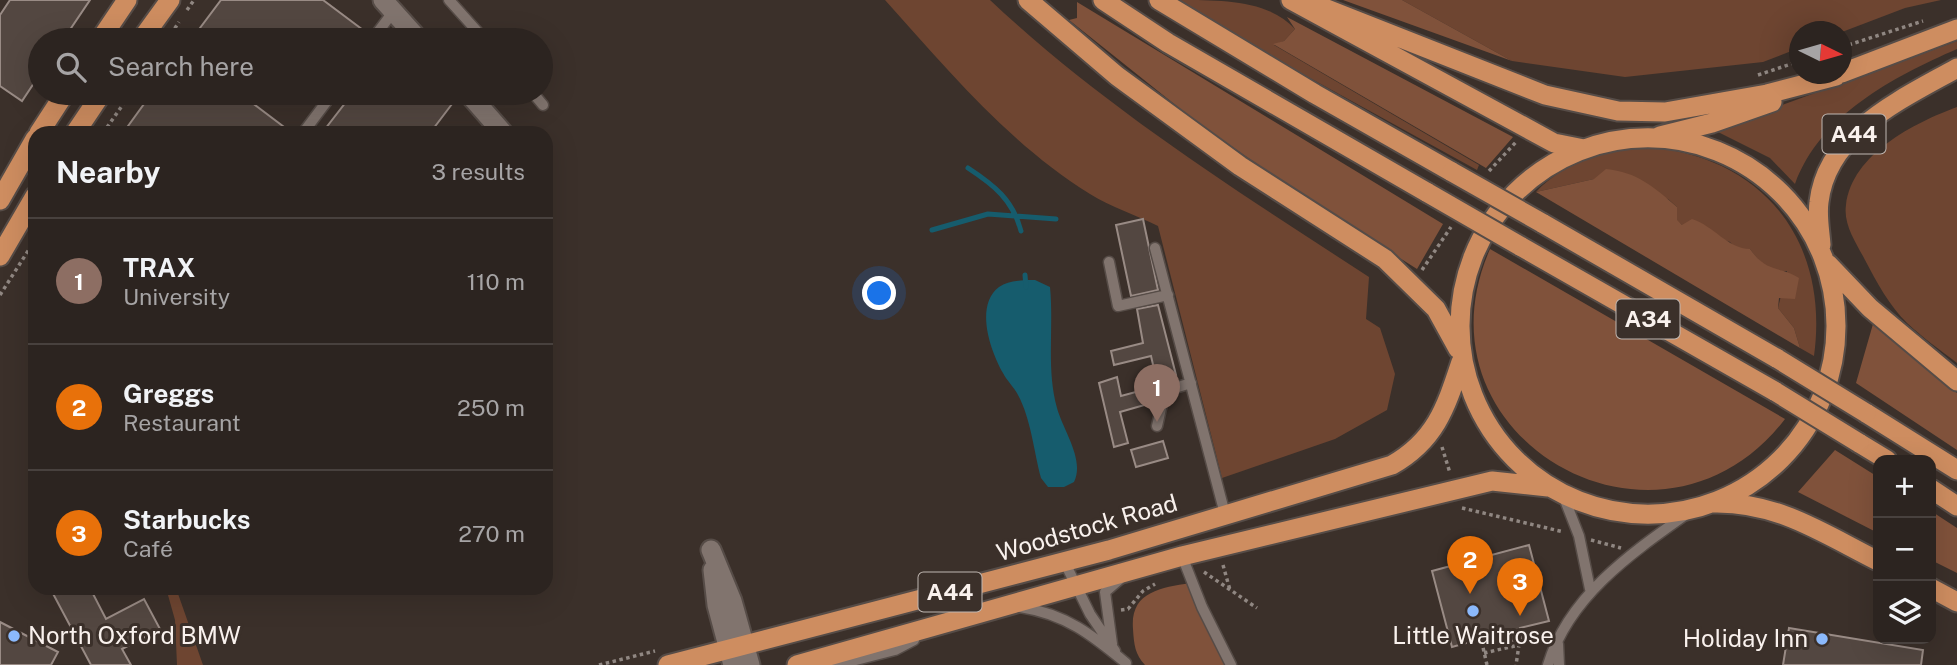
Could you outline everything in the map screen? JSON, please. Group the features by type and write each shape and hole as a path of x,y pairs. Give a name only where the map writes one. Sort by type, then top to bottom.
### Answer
{"highway":[{"path":"108,28 127,0"},
{"path":"150,28 170,0"},
{"path":"1028,0 1117,76 1240,166 1385,259 1436,309 1461,357 1473,395 1495,433 1555,491 1610,510 1632,514 1661,515 1704,505 1746,503 1783,512 1873,558"},
{"name":"A34","path":"1103,0 1168,43 1299,121 1776,392 1879,455"},
{"name":"A34","path":"1159,0 1315,94 1777,359 1957,471"},
{"path":"1291,0 1554,143 1584,149"},
{"path":"1304,0 1545,95 1618,111 1665,113 1767,94 1803,84"},
{"name":"A44","path":"1852,69 1957,29"},
{"name":"A44","path":"1824,255 1819,202 1828,167 1853,134 1899,101 1957,68"},
{"name":"A44","path":"1649,138 1761,107 1815,84"},
{"path":"44,126 57,105"},
{"path":"80,126 95,105"},
{"path":"1461,357 1460,320 1466,280 1479,242 1494,216 1514,192 1542,168 1584,149 1649,138 1698,145 1725,155 1767,179 1785,195 1824,255 1870,308 1957,380"},
{"path":"0,200 28,151"},
{"path":"0,256 28,208"},
{"path":"1704,505 1739,489 1765,471 1797,438 1822,394 1832,365 1836,335 1835,300 1824,255"},
{"name":"Woodstock Road","path":"668,665 735,653 836,621 1109,550 1392,465 1415,452 1429,437 1445,408 1461,357"},
{"name":"A44","path":"797,665 936,628 1182,556 1492,481 1555,491"},
{"path":"1936,492 1957,506"},
{"path":"1936,591 1957,602"}],"street":[{"path":"388,6 408,28"},
{"path":"478,105 497,126"},
{"path":"735,653 750,665"}],"lane":[{"path":"449,0 474,28"},
{"path":"378,28 388,6"},
{"path":"308,126 324,105"},
{"path":"1156,248 1225,514"},
{"path":"1108,262 1118,306 1168,295"},
{"path":"1157,426 1165,391 1191,383"},
{"path":"1555,491 1579,536 1590,589"},
{"path":"1548,665 1590,589 1638,551 1704,505"},
{"path":"836,621 872,604 1059,553 1109,550"},
{"path":"1182,556 1202,607 1231,665"},
{"path":"1064,561 1076,587 1126,664"},
{"path":"1112,644 1105,592 1128,571"},
{"path":"1011,606 1036,610 1082,627 1126,664"},
{"path":"836,665 895,650 936,628"},
{"path":"1558,643 1559,665"}],"path":[{"path":"1852,44 1934,18"},
{"path":"1755,76 1789,65"},
{"path":"108,126 123,105"},
{"path":"0,295 28,251"},
{"path":"1429,437 1444,449 1459,508 1638,551"},
{"path":"1032,550 1069,538 1095,534"},
{"path":"1223,565 1230,592"},
{"path":"1202,570 1230,592 1257,608"},
{"path":"1487,665 1482,643 1507,637"},
{"path":"1484,653 1519,645 1516,665"}],"shaded area":[{"path":"885,0 990,0 1079,77 1173,147 1369,277 1366,319 1380,328 1395,374 1387,410 1335,439 1222,478 1158,226 1090,194 1033,152 981,105"},
{"path":"1180,0 1228,2 1272,12 1295,29 1284,41 1274,45 1479,165 1477,170 1288,66"},
{"path":"1343,0 1402,0 1512,61"},
{"path":"1402,0 1941,0 1905,8 1852,28 1852,21 1789,21 1789,52 1763,62 1625,77 1512,61"},
{"path":"1077,2 1443,224 1417,269 1310,201 1198,123 1069,20 1077,18"},
{"path":"1287,17 1513,137 1486,168 1273,44 1284,41 1295,29"},
{"path":"1957,41 1957,49 1884,86 1840,118 1807,160 1795,184 1770,158 1714,130 1840,84 1852,84 1852,79"},
{"path":"1957,107 1957,363 1913,328 1895,309 1855,241 1847,220 1846,205 1860,170 1872,156 1922,122"},
{"path":"1642,147 1684,153 1721,166 1752,185 1778,210 1798,240 1810,275 1816,314 1814,356 1800,348 1794,328 1778,308 1787,271 1766,266 1750,249 1736,249 1730,242 1682,225 1677,221 1677,207 1668,199 1594,179 1536,192 1559,173 1584,160"},
{"path":"1606,169 1627,173 1653,187 1677,207 1677,220 1682,225 1692,219 1700,222 1735,245 1750,249 1768,266 1799,278 1795,299 1779,298 1778,308 1794,328 1800,348 1536,192 1594,179"},
{"path":"1490,249 1785,419 1733,466 1674,488 1615,487 1560,466 1514,429 1484,378 1474,317"},
{"path":"1873,324 1957,393 1957,450 1856,383"},
{"path":"1835,450 1873,474 1873,530 1798,492"},
{"path":"1936,514 1957,528 1957,573 1936,562"},
{"path":"1190,583 1230,665 1145,665 1137,653 1134,640 1133,617 1136,607 1149,594 1158,590"},
{"path":"168,595 178,595 203,665 177,665 175,620"}],"water":[{"path":"1021,280 1035,280 1050,287 1054,393 1077,464 1074,482 1064,487 1048,487 1041,478 1026,414 1018,395 998,364 987,329 987,306 999,287"}],"building":[{"path":"10,0 90,0 71,28 28,28 28,92 22,101 0,86 0,15"},
{"path":"221,0 323,0 360,28 200,28"},
{"path":"143,105 255,105 283,126 128,126"},
{"path":"344,105 451,105 435,126 327,126"},
{"path":"1143,219 1158,290 1131,296 1116,225"},
{"path":"1158,305 1176,375 1171,376 1172,381 1159,387 1155,402 1120,412 1128,443 1114,447 1099,383 1117,377 1121,396 1158,386 1151,356 1114,365 1111,351 1143,343 1137,309"},
{"path":"1163,441 1168,458 1136,467 1131,450"},
{"path":"1529,545 1549,621 1520,628 1523,638 1508,642 1505,632 1452,647 1432,571"},
{"path":"54,595 94,595 106,619 144,599 160,629 122,649 131,665 91,665"},
{"name":"North Oxford BMW","path":"0,622 58,652 51,665 0,665"},
{"name":"Holiday Inn","path":"1789,628 1873,642 1873,644 1923,650 1921,665 1783,665"}],"waterway":[{"path":"968,168 1008,202 1021,231"},
{"path":"932,230 988,214 1056,219"},
{"path":"1025,275 1026,287"}],"place":[{"name":"TRAX","path":"1157,422"},
{"name":"Greggs","path":"1470,594"},
{"name":"Little Waitrose","path":"1473,611"},
{"name":"Starbucks","path":"1520,616"},
{"name":"North Oxford BMW","path":"14,636"},
{"name":"Holiday Inn","path":"1822,639"}]}
